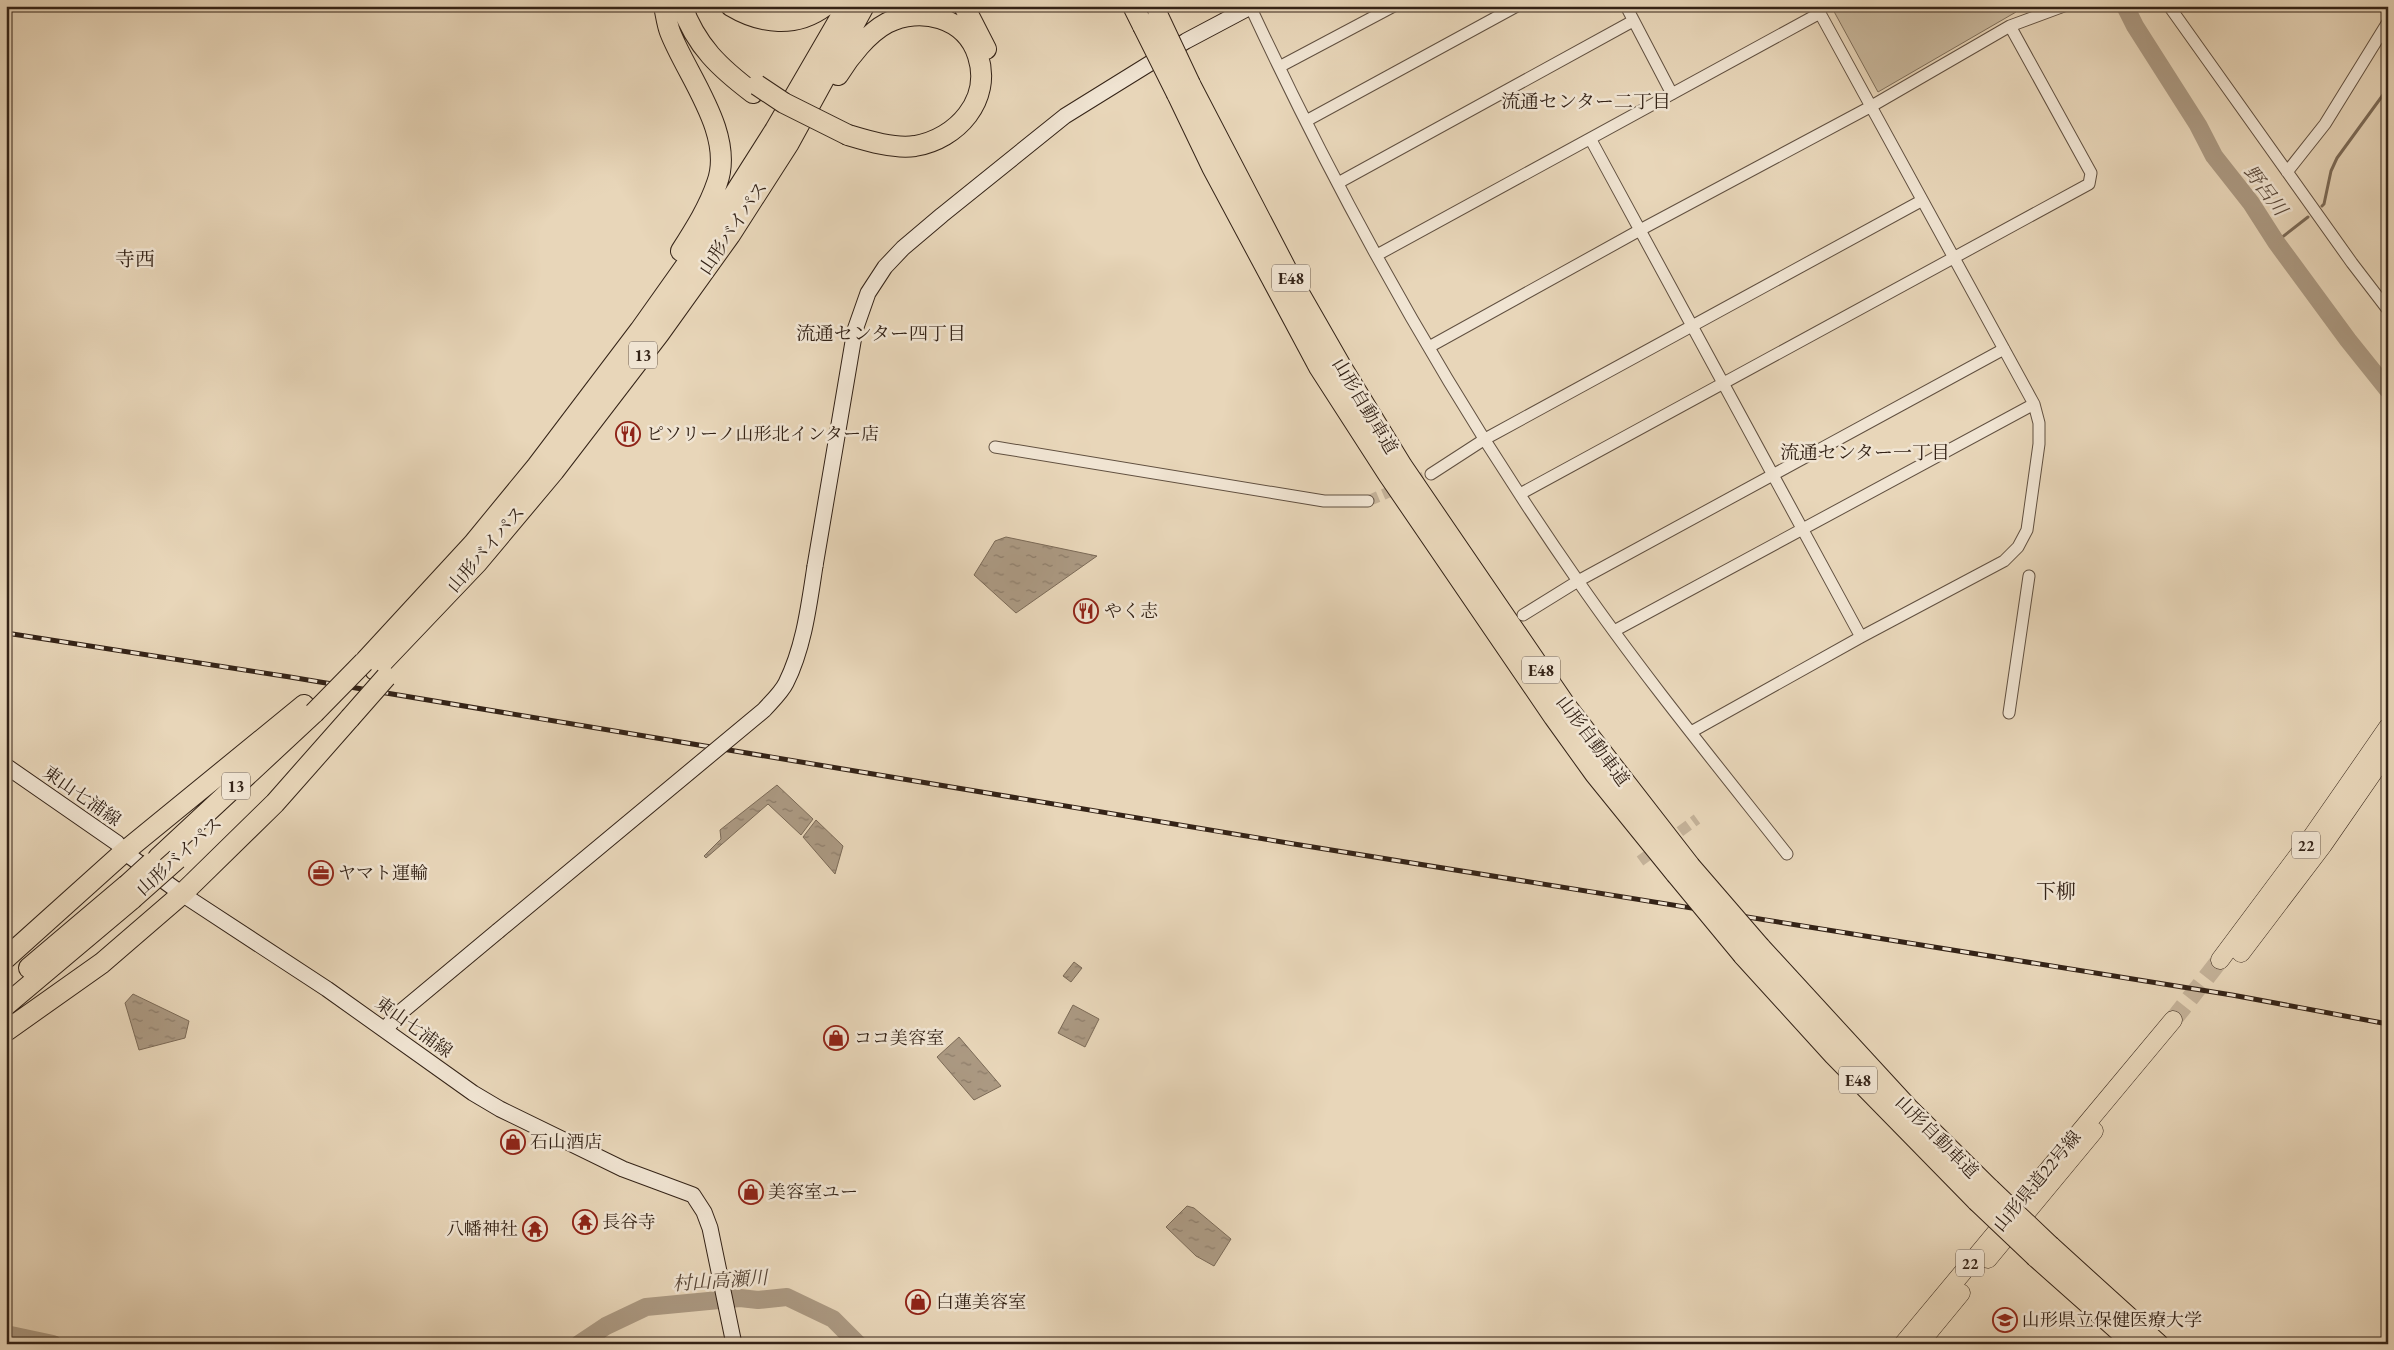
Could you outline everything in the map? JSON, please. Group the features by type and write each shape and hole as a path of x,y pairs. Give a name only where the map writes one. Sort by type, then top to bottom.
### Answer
{"highway":[{"path":"537,466 568,415 664,279 698,223 718,181 721,147 713,118 670,31 664,6"},
{"path":"682,6 688,22 708,54 723,70 846,139 884,155 906,157 926,155 958,143 983,112 990,94 989,57 979,32 964,6"},
{"path":"692,6 696,18 717,49 755,89"},
{"path":"732,6 751,17 774,22 802,18 825,6"},
{"name":"山形バイパス","path":"370,667 537,466 716,223 775,130 847,6"},
{"name":"山形バイパス","path":"6,1005 168,858 316,711 370,667 477,563 560,463 659,334 730,234 789,143 864,6"},
{"name":"山形自動車道","path":"1134,6 1152,16 1183,89 1212,167 1319,367 1388,474 1554,717 1596,774 1683,870 1834,1055 1984,1195 2134,1344"},
{"path":"730,234 770,189 840,71 869,36 887,23 907,16 927,15 952,23 972,43 978,56 980,84 978,94 966,119 955,129 945,136 914,146 846,139"},
{"path":"6,958 124,852 316,711 370,667"},
{"path":"6,1031 95,968 182,894 275,804 350,718 370,667"},
{"name":"山形バイパス","path":"6,987 129,892"},
{"name":"山形自動車道","path":"2043,1252 2158,1344"}],"main road":[{"name":"22","path":"2388,727 2225,964 2323,845 2388,751"},
{"name":"山形県道22号線","path":"1903,1344 2177,1024 1920,1344"}],"street":[{"path":"385,1029 402,1012 498,930 764,710 785,685 794,664 808,611 855,330 868,293 885,267 903,248 942,214 1065,116 1178,46 1251,6 1279,67 1338,183 1429,347 1485,439 1578,581 1614,631 1787,854"},
{"path":"1279,67 1394,6"},
{"path":"1306,121 1517,6"},
{"path":"1626,6 1672,94"},
{"path":"2169,6 2388,310"},
{"path":"1429,347 1640,230 1870,107 2010,26 2061,8"},
{"path":"1377,255 1591,140 1818,10 1921,201 2034,404 2039,423 2039,444 2028,530 2024,539 2004,561 1861,637 1691,732"},
{"path":"1338,183 1633,21"},
{"path":"2287,172 2325,124 2388,22"},
{"path":"1520,494 2089,184 2091,173 2010,26"},
{"path":"1591,140 1861,637"},
{"path":"1431,474 1485,439 1921,201"},
{"path":"1523,615 1578,581 1774,476 2004,349"},
{"path":"1614,631 2034,404"},
{"path":"995,447 1324,501 1368,501"},
{"path":"2009,713 2029,576"},
{"name":"東山七浦線","path":"6,766 117,842 124,852 182,894 385,1029 473,1093 500,1109 623,1169 693,1195 704,1212 714,1248 733,1337"}],"shaded area":[{"path":"1831,6 2021,6 2016,12 1878,92"}],"water":[{"path":"1006,537 1097,556 1016,613 974,575 995,541"},
{"path":"777,785 813,819 801,835 768,804 706,858 704,856 721,839 720,830"},
{"path":"816,820 843,846 835,874 803,837"},
{"path":"1074,962 1082,968 1071,982 1063,976"},
{"path":"133,994 189,1021 185,1038 139,1050 125,1003"},
{"path":"1073,1005 1099,1019 1085,1047 1058,1033"},
{"path":"959,1037 1001,1086 974,1100 937,1057"},
{"path":"1187,1206 1194,1208 1231,1239 1214,1266 1196,1256 1166,1227"}],"waterway":[{"name":"野呂川","path":"2125,6 2135,26 2198,125 2214,156 2251,203 2276,242 2348,340 2388,390"},
{"path":"2322,206 2331,171 2337,158 2388,88"},
{"path":"2276,242 2308,217"},
{"name":"村山高瀬川","path":"579,1344 606,1326 646,1307 740,1298 758,1300 787,1297 833,1319 858,1344"},
{"name":"村山高瀬川","path":"6,1334 53,1344"}],"tunnel":[{"path":"1368,501 1431,474"},
{"path":"1640,861 1697,819"},
{"path":"2173,1020 2220,960"}],"railway":[{"path":"6,633 290,677 1294,844 2232,995 2388,1024"}],"place":[{"name":"ピソリーノ山形北インター店","path":"628,434"},
{"name":"やく志","path":"1086,611"},
{"name":"ヤマト運輸","path":"321,873"},
{"name":"ココ美容室","path":"836,1038"},
{"name":"石山酒店","path":"513,1142"},
{"name":"美容室ユー","path":"751,1192"},
{"name":"長谷寺","path":"585,1222"},
{"name":"八幡神社","path":"535,1229"},
{"name":"白蓮美容室","path":"918,1302"},
{"name":"山形県立保健医療大学","path":"2005,1320"}],"district":[{"name":"流通センター二丁目","path":"1586,101"},
{"name":"寺西","path":"135,259"},
{"name":"流通センター四丁目","path":"881,333"},
{"name":"流通センター一丁目","path":"1865,452"},
{"name":"下柳","path":"2056,891"}]}
